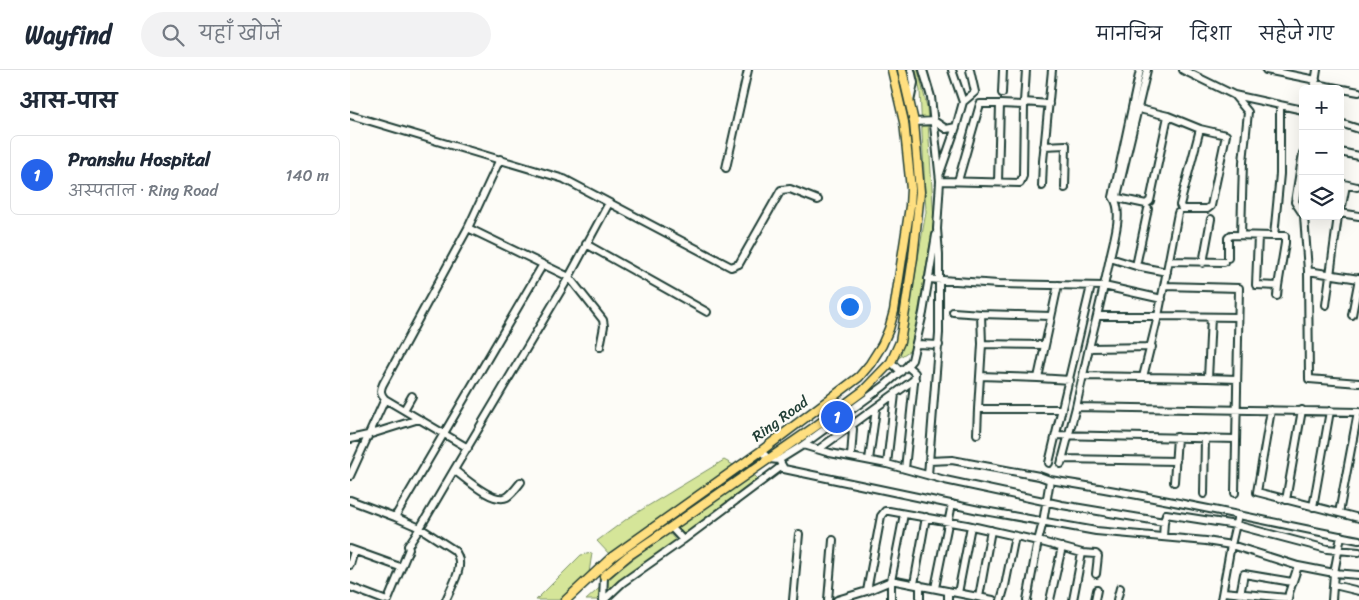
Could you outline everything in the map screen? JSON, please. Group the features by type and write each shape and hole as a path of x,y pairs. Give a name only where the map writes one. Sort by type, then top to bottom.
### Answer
{"main road":[{"name":"Ring Road","path":"604,576 628,556 768,459 863,390 891,362 900,342 920,202 920,172 914,122 902,70"},
{"name":"Ring Road","path":"566,600 612,557 859,377 882,346 894,311 911,189 904,122 892,72"}],"street":[{"path":"726,168 748,70"},
{"path":"910,102 914,83 911,70"},
{"path":"923,70 931,97 940,178 937,229 939,345 928,475"},
{"path":"940,178 963,102 952,70"},
{"path":"963,102 976,92 970,70"},
{"path":"1002,93 1003,70"},
{"path":"1026,70 1024,102 1049,104"},
{"path":"1042,186 1052,70"},
{"path":"1183,70 1234,95 1299,109"},
{"path":"1266,70 1279,72 1315,84 1359,92"},
{"path":"1315,84 1318,70"},
{"path":"1143,71 1115,199 1118,214 1110,258 1062,462 1176,461"},
{"path":"1234,95 1248,112 1243,162 1241,235"},
{"path":"940,178 958,181 1020,183 1023,176 1024,105 980,104 958,181"},
{"path":"998,182 1000,104"},
{"path":"1274,236 1280,174 1280,105"},
{"path":"1134,108 1168,116 1200,129 1226,134 1211,206 1206,209 1182,209 1180,205 1200,129"},
{"path":"350,115 564,179 731,267 739,264 779,192 784,189 790,189 818,200"},
{"path":"1115,199 1146,204 1150,201 1168,116"},
{"path":"914,122 934,121 946,129 956,128"},
{"path":"1344,124 1359,129"},
{"path":"1044,146 1066,145 1066,188"},
{"path":"1344,153 1359,156"},
{"path":"468,448 385,399 380,391 468,228 500,159"},
{"path":"1299,178 1295,202 1299,208"},
{"path":"1344,184 1356,187"},
{"path":"350,587 386,600 408,546 569,277 609,202"},
{"path":"1136,266 1148,209"},
{"path":"1344,211 1359,216"},
{"path":"1143,377 1152,347 1178,213"},
{"path":"1203,263 1211,220"},
{"path":"1304,220 1308,271 1309,379 1359,383"},
{"path":"1326,305 1338,220"},
{"path":"1275,221 1285,236 1286,243 1277,296"},
{"path":"468,228 542,266 569,277 603,320 604,326 600,347"},
{"path":"604,600 622,583 683,540 803,444 884,386 907,366 912,360 917,344 937,229"},
{"path":"1169,261 1203,263 1226,260 1229,236 1285,236"},
{"path":"1258,236 1256,284 1278,286"},
{"path":"586,244 707,312"},
{"path":"1110,258 1136,266 1168,272"},
{"path":"395,517 542,266"},
{"path":"1308,271 1359,279 1352,315"},
{"path":"928,279 998,284 1104,286 1162,299"},
{"path":"1038,378 1058,285"},
{"path":"1049,463 1091,286"},
{"path":"1164,286 1238,288 1235,493"},
{"path":"953,312 1051,316"},
{"path":"976,434 982,344 981,314"},
{"path":"1097,316 1238,317"},
{"path":"1208,378 1211,317"},
{"path":"917,344 939,345"},
{"path":"982,344 1045,345"},
{"path":"1089,348 1152,347"},
{"path":"891,362 901,372"},
{"path":"905,469 915,379 914,370 907,366"},
{"path":"980,376 1070,380"},
{"path":"1083,376 1237,378"},
{"path":"820,449 915,379"},
{"path":"887,464 895,394"},
{"path":"404,410 412,396"},
{"path":"350,476 385,399"},
{"path":"1076,407 1359,412 1356,441 1339,513"},
{"path":"869,460 876,409"},
{"path":"978,409 1062,409"},
{"path":"1271,410 1257,492 1359,518"},
{"path":"1286,500 1302,410"},
{"path":"1313,507 1330,411"},
{"path":"847,413 852,426 851,457"},
{"path":"350,439 419,419"},
{"path":"1056,435 1236,439"},
{"path":"1174,482 1177,437"},
{"path":"1204,494 1205,438"},
{"path":"803,444 851,457 1046,501 1164,522"},
{"path":"761,450 768,459 780,463 784,468 952,504 1096,531 1231,545 1298,566 1334,573 1359,575"},
{"path":"929,461 952,460 1039,476 1050,480 1166,500 1359,540"},
{"path":"454,470 490,496 497,498 507,497 521,482"},
{"path":"1027,600 1050,480"},
{"path":"350,500 420,528 458,554 459,568 446,600"},
{"path":"1163,538 1166,500"},
{"path":"935,588 952,504"},
{"path":"867,591 881,516 885,511 948,521 1082,553 1096,554 1098,556 1096,574"},
{"path":"891,600 891,581 904,514"},
{"path":"1166,514 1236,525 1327,549 1359,552"},
{"path":"1221,600 1238,515"},
{"path":"920,600 917,584 926,517"},
{"path":"958,593 971,526"},
{"path":"671,527 683,540"},
{"path":"979,597 992,530"},
{"path":"793,600 799,534"},
{"path":"1001,600 1015,536"},
{"path":"1332,600 1334,573 1341,536"},
{"path":"828,600 833,540"},
{"path":"1050,600 1062,547"},
{"path":"350,565 352,550 400,567"},
{"path":"1073,600 1082,553"},
{"path":"1223,592 1239,597 1288,599 1298,566"},
{"path":"1239,597 1244,574 1292,582"},
{"path":"604,576 604,600"},
{"path":"837,600 860,597 867,591 891,581 917,584 993,600"},
{"path":"1334,585 1359,591"},
{"path":"1117,600 1120,588"},
{"path":"1094,600 1096,590"},
{"path":"948,591 948,600"}],"green space":[{"path":"916,70 918,70 927,107 934,221 912,349 897,359 908,316 926,212 920,91"},
{"path":"724,460 737,467 612,557 597,541 628,518"},
{"path":"751,471 761,483 683,540 671,527"},
{"path":"669,533 678,543 604,600 586,600 624,566"},
{"path":"592,553 589,573 561,600 536,600 581,555"}],"place":[{"name":"Pranshu Hospital","path":"837,417"}]}
